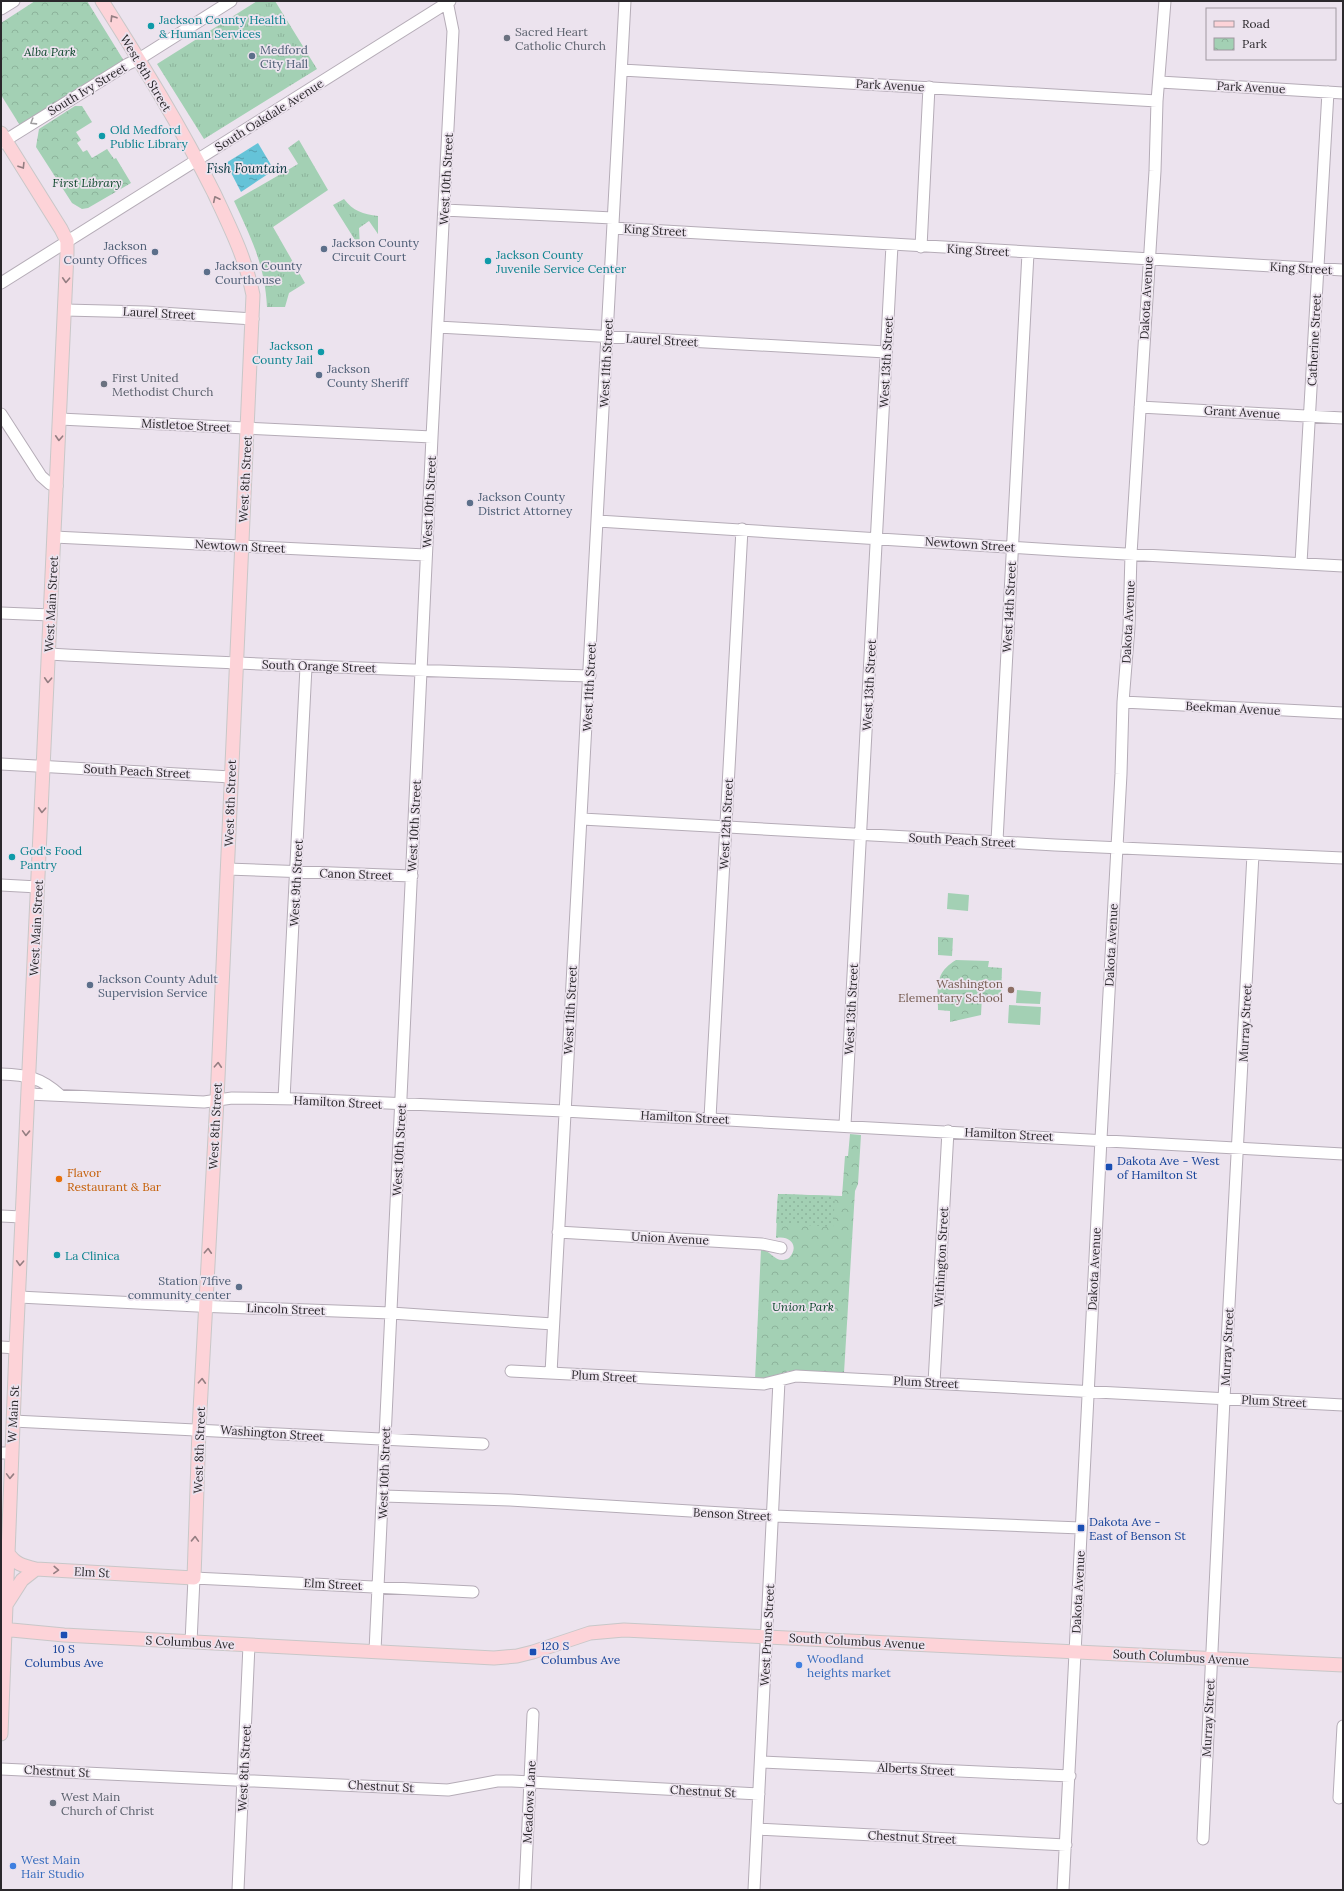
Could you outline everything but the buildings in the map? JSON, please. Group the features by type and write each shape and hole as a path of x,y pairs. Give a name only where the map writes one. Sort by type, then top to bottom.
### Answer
{"main road":[{"name":"West 8th Street","path":"102,1 139,59 197,159 233,234 249,273 253,296 217,1100 199,1429 194,1578"},
{"path":"2,139 61,229 67,241"},
{"name":"West Main Street","path":"28,1094 52,615 67,241"},
{"name":"W Main St","path":"1,1734 3,1629 6,1605 8,1552 6,1453 13,1421 28,1094"},
{"name":"Elm St","path":"8,1552 12,1560 19,1565 36,1569 194,1578"},
{"path":"6,1605 22,1580 36,1569"},
{"name":"S Columbus Ave","path":"3,1629 64,1635 375,1651"},
{"name":"South Columbus Avenue","path":"375,1651 494,1658 533,1652 590,1633 624,1630 1343,1665"}],"street":[{"path":"1,9 14,1"},
{"name":"South Ivy Street","path":"2,139 128,64 139,59 231,1"},
{"name":"West 11th Street","path":"550,1373 590,676 625,1"},
{"name":"Dakota Avenue","path":"1063,1890 1117,848 1123,702 1129,627 1131,554 1157,101 1160,82 1165,1"},
{"name":"South Oakdale Avenue","path":"1,283 448,2"},
{"name":"West 10th Street","path":"375,1651 452,31 448,2"},
{"name":"Park Avenue","path":"622,70 1157,101"},
{"name":"Park Avenue","path":"1160,82 1343,93"},
{"path":"921,247 929,87"},
{"name":"Catherine Street","path":"1301,563 1328,92"},
{"name":"King Street","path":"444,210 921,247 1343,270"},
{"name":"West 13th Street","path":"845,1126 892,245"},
{"name":"West 14th Street","path":"996,842 1028,253"},
{"name":"Laurel Street","path":"65,310 153,313 253,319"},
{"name":"Laurel Street","path":"438,327 886,352"},
{"name":"Grant Avenue","path":"1140,406 1343,418"},
{"path":"1,414 41,476 50,484 57,486"},
{"name":"Mistletoe Street","path":"60,419 432,437"},
{"name":"Newtown Street","path":"598,521 1343,566"},
{"name":"West 12th Street","path":"710,1118 742,529"},
{"name":"Newtown Street","path":"54,537 426,555"},
{"path":"1,613 52,615"},
{"name":"South Orange Street","path":"49,654 306,667 590,676"},
{"name":"West 9th Street","path":"284,1099 306,667"},
{"name":"Beekman Avenue","path":"1123,702 1343,714"},
{"name":"South Peach Street","path":"1,764 231,777"},
{"name":"South Peach Street","path":"582,819 996,842 1343,858"},
{"name":"Murray Street","path":"1202,1839 1253,854"},
{"name":"Canon Street","path":"227,869 296,873 412,876"},
{"path":"1,885 38,887"},
{"path":"1,1074 29,1076 46,1084 60,1095"},
{"name":"Hamilton Street","path":"28,1094 204,1102 232,1098 284,1099 564,1111 1101,1139 1113,1142 1343,1154"},
{"name":"Withington Street","path":"934,1383 948,1131"},
{"path":"1,1216 22,1217"},
{"name":"Union Avenue","path":"558,1232 762,1244 781,1248"},
{"name":"Lincoln Street","path":"19,1297 391,1313 553,1324"},
{"path":"1,1347 16,1348"},
{"name":"Plum Street","path":"511,1371 764,1384 796,1376 1343,1405"},
{"name":"West Prune Street","path":"754,1890 762,1762 779,1381"},
{"name":"Washington Street","path":"13,1421 483,1444"},
{"name":"Benson Street","path":"383,1496 518,1501 774,1516 1081,1528"},
{"name":"Elm Street","path":"194,1578 473,1592"},
{"name":"West 8th Street","path":"191,1642 194,1578"},
{"name":"West 8th Street","path":"238,1890 249,1645"},
{"name":"Meadows Lane","path":"525,1890 533,1714"},
{"path":"1339,1798 1343,1726"},
{"name":"Alberts Street","path":"762,1762 1070,1776"},
{"name":"Chestnut St","path":"1,1769 244,1779 448,1790 498,1781 759,1794"},
{"name":"Chestnut Street","path":"758,1829 1066,1845"}],"green space":[{"name":"Alba Park","path":"35,1 87,1 124,61 21,127 1,95 1,23"},
{"path":"257,1 275,1 317,69 204,139 157,64"},
{"name":"First Library","path":"75,106 82,106 92,122 76,132 81,140 77,143 83,152 87,150 92,158 107,149 114,159 116,158 131,183 88,208 82,209 72,203 36,147 39,129"},
{"path":"299,140 328,190 273,227 305,283 289,293 285,307 267,307 266,292 256,252 234,201 298,164 288,148"},
{"path":"344,199 347,203 359,211 378,216 378,234 369,221 359,228 360,248 333,205"},
{"path":"948,893 969,895 968,911 947,909"},
{"path":"938,937 953,938 952,956 938,955"},
{"path":"956,960 989,961 988,967 1002,968 1001,997 982,996 981,1015 950,1022 950,1011 938,1010 938,988 944,970"},
{"path":"1017,990 1041,992 1040,1004 1016,1003"},
{"path":"1009,1005 1041,1007 1040,1025 1008,1023"},
{"name":"Union Park","path":"850,1134 861,1135 858,1184 855,1191 844,1373 789,1371 755,1380 761,1249 778,1259 785,1260 789,1258 794,1249 792,1242 789,1240 785,1238 776,1238 778,1194 842,1196 845,1156 848,1156"},
{"path":"778,1194 835,1196 833,1227 776,1223"}],"water":[{"name":"Fish Fountain","path":"258,143 274,170 241,192 226,163"}],"place":[{"name":"Jackson County Health & Human Services","path":"151,26"},
{"name":"Sacred Heart Catholic Church","path":"507,38"},
{"name":"Medford City Hall","path":"252,56"},
{"name":"Old Medford Public Library","path":"102,136"},
{"name":"Jackson County Circuit Court","path":"324,249"},
{"name":"Jackson County Offices","path":"155,252"},
{"name":"Jackson County Juvenile Service Center","path":"488,261"},
{"name":"Jackson County Courthouse","path":"207,272"},
{"name":"Jackson County Jail","path":"321,352"},
{"name":"Jackson County Sheriff","path":"319,375"},
{"name":"First United Methodist Church","path":"104,384"},
{"name":"Jackson County District Attorney","path":"470,503"},
{"name":"God's Food Pantry","path":"12,857"},
{"name":"Jackson County Adult Supervision Service","path":"90,985"},
{"name":"Washington Elementary School","path":"1011,990"},
{"name":"Dakota Ave - West of Hamilton St","path":"1109,1167"},
{"name":"Flavor Restaurant & Bar","path":"59,1179"},
{"name":"La Clinica","path":"57,1255"},
{"name":"Station 71five community center","path":"239,1287"},
{"name":"Dakota Ave - East of Benson St","path":"1081,1528"},
{"name":"10 S Columbus Ave","path":"64,1635"},
{"name":"120 S Columbus Ave","path":"533,1652"},
{"name":"Woodland heights market","path":"799,1665"},
{"name":"West Main Church of Christ","path":"53,1803"},
{"name":"West Main Hair Studio","path":"13,1866"}]}
